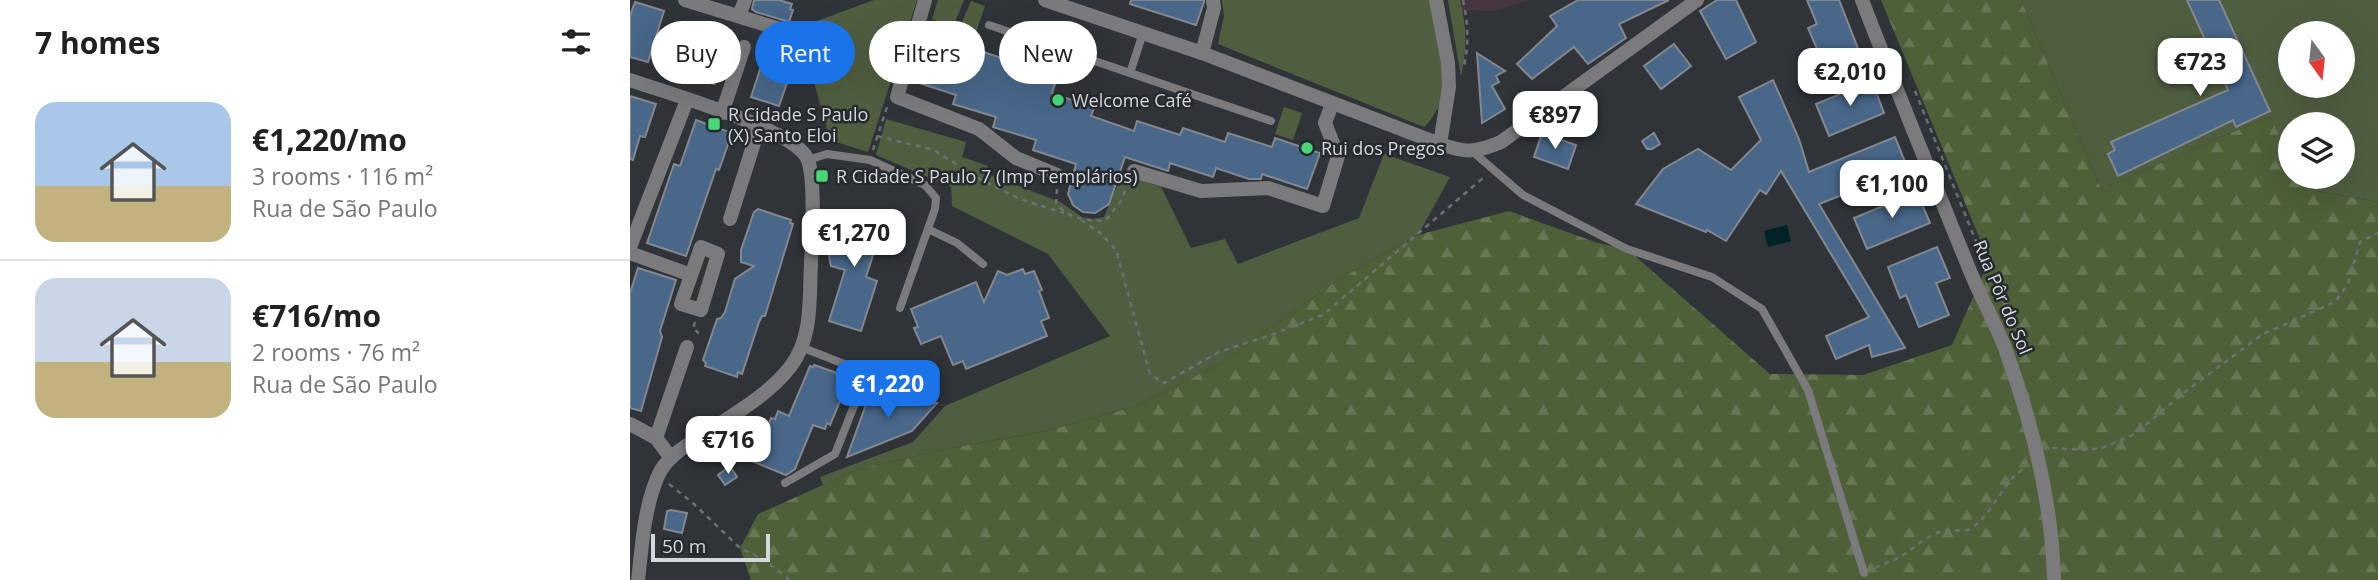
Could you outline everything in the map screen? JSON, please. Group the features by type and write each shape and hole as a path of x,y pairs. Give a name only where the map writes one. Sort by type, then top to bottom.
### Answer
{"street":[{"path":"685,0 756,21"},
{"path":"740,16 745,0"},
{"path":"925,0 897,97 979,129 1016,158 1057,175"},
{"path":"1045,0 1202,53 1440,145 1473,152 1501,142 1697,0"},
{"path":"1202,53 1214,8 1213,0"},
{"path":"1436,0 1450,87 1440,145"},
{"name":"Rua Pôr do Sol","path":"1863,0 1972,275 2004,346 2040,466 2054,580"},
{"path":"722,113 744,47"},
{"path":"630,80 789,140 800,148 808,160 811,190 809,318 801,347 790,368 774,385 671,458 658,475 646,516 638,580"},
{"path":"687,100 630,250 691,275"},
{"path":"1134,171 1201,191 1268,188 1322,206 1338,156 1325,123 1332,104"},
{"path":"730,219 759,127"},
{"path":"656,438 687,347"},
{"path":"630,424 656,438 671,458"}],"lane":[{"path":"989,25 1271,121"},
{"path":"1130,73 1143,33"},
{"path":"1473,152 1523,195 1627,249 1712,277 1762,309 1808,390 1864,573"},
{"path":"808,160 827,154 870,160 925,185 936,198 900,308"},
{"path":"928,229 957,243 983,264"},
{"path":"785,482 835,454 867,373 801,347"}],"path":[{"path":"1462,76 1468,48 1468,20 1463,0"},
{"path":"870,160 887,106 897,97"},
{"path":"877,136 934,150 981,180 1010,194 1081,220 1100,233 1116,250 1150,374 1164,383 1219,352 1323,315 1493,169"},
{"path":"1081,220 1105,220 1121,201 1134,171"},
{"path":"1057,175 1056,203 1064,213"},
{"path":"2036,449 2102,448 2135,434 2186,391 2263,334 2335,302 2348,284 2360,242 2378,233"},
{"path":"1864,573 1947,530 1968,530 1975,526 1997,501 2016,473 2026,467 2040,466"},
{"path":"658,475 694,504 740,548 763,559 790,580"}],"shaded area":[{"path":"1455,0 1530,0 1495,11 1463,10"}],"green space":[{"path":"874,0 917,0 910,21 869,21 869,84 890,84 868,152 830,140 815,84 855,84 855,21 817,21"},
{"path":"938,0 964,0 955,21 932,19"},
{"path":"1222,0 1430,0 1444,73 1443,102 1424,127 1218,44 1224,16"},
{"path":"1448,0 1460,0 1464,20 1465,48 1461,77"},
{"path":"1881,0 2021,0 2101,189 2270,116 2278,133 2278,189 2311,189 2378,202 2378,580 751,580 740,548 758,514 859,469 1046,431 1137,406 1221,363 1336,281 1418,235 1509,211 1598,243 1627,249 1770,374 1863,375 1952,345 1989,261"},
{"path":"2021,0 2378,0 2378,202 2311,189 2355,189 2355,112 2278,112 2278,133 2270,116 2101,189"},
{"path":"971,1 985,6 980,21 962,21"},
{"path":"1284,107 1302,113 1293,140 1275,134"},
{"path":"886,119 966,142 962,157 988,166 987,174 1060,202 1082,217 1104,217 1122,174 1161,187 1191,248 1225,239 1238,264 1359,218 1384,154 1450,177 1418,235 1336,281 1221,363 1137,406 1046,431 859,469 823,485 820,477 913,442 945,406 1110,336 1048,254 952,206 951,187 876,155"}],"water":[{"path":"1787,225 1791,241 1768,247 1764,231"}],"building":[{"path":"754,0 779,0 792,4 790,9 793,10 789,21 786,21 752,9"},
{"path":"1131,0 1204,2 1196,25 1130,4"},
{"path":"1578,0 1669,0 1619,24 1626,38 1588,64 1574,47 1532,79 1517,64 1557,26 1550,16"},
{"path":"1717,0 1736,0 1756,42 1726,59 1700,11"},
{"path":"1807,0 1839,0 1861,56 1826,70 1808,28 1817,24"},
{"path":"2187,0 2219,0 2270,111 2236,127 2233,120 2118,176 2108,154 2115,150 2111,142 2228,90"},
{"path":"635,2 664,11 661,21 651,21 651,52 648,62 630,57 630,16"},
{"path":"1674,44 1691,66 1661,89 1644,66"},
{"path":"985,53 999,57 999,84 1055,84 1052,93 1094,108 1091,116 1134,131 1137,121 1180,135 1183,128 1225,142 1228,133 1272,147 1275,138 1320,153 1307,189 1262,174 1261,179 1249,179 1216,168 1213,177 1170,163 1168,171 1125,157 1109,204 1095,213 1083,212 1073,205 1068,194 1076,164 1033,150 1036,140 993,127 996,117 953,104 956,95 922,84 985,84"},
{"path":"1477,53 1505,71 1496,76 1499,82 1492,86 1505,109 1482,123"},
{"path":"1773,80 1799,139 1809,172 1895,137 1908,169 1819,204 1905,348 1872,357 1869,345 1836,359 1826,336 1869,317 1781,171 1766,194 1760,190 1726,241 1707,230 1706,232 1636,204 1663,169 1698,149 1731,170 1761,140 1739,97"},
{"path":"1872,81 1884,113 1829,136 1816,104"},
{"path":"755,84 787,84 779,106 751,97"},
{"path":"630,96 656,104 645,137 640,136 633,160 630,159"},
{"path":"696,120 732,133 719,170 716,169 686,256 647,243 674,164 680,166"},
{"path":"1542,133 1576,145 1568,169 1534,157"},
{"path":"1654,133 1660,144 1647,149 1642,141"},
{"path":"1917,192 1930,223 1867,249 1854,218"},
{"path":"758,209 791,220 790,223 793,224 765,316 762,316 759,322 742,374 738,372 737,377 705,366 703,360 717,319 725,312 735,279 754,266 741,262 741,250 754,212"},
{"path":"847,213 879,223 882,227 866,277 877,281 861,331 829,321 845,270 831,266 829,256 843,216"},
{"path":"1937,247 1950,278 1936,283 1949,315 1919,327 1906,295 1900,298 1888,267"},
{"path":"638,268 676,280 660,331 662,337 641,411 630,408 630,293"},
{"path":"1023,269 1025,274 1034,271 1042,290 1039,291 1049,318 1041,321 1047,336 966,369 963,361 953,365 941,336 921,344 914,328 918,327 911,309 976,282 984,302 998,271 1007,275"},
{"path":"810,366 846,376 845,379 849,380 830,425 827,423 825,429 813,425 795,469 786,475 754,462 771,418 775,419 778,411 789,416"},
{"path":"871,391 937,403 912,431 847,457"},
{"path":"730,466 737,477 725,485 718,475"},
{"path":"667,511 687,513 682,533 664,529"}],"place":[{"name":"Welcome Café","path":"1058,100"},
{"name":"R Cidade S Paulo (X) Santo Eloi","path":"714,124"},
{"name":"Rui dos Pregos","path":"1307,148"},
{"name":"R Cidade S Paulo 7 (Imp Templários)","path":"822,176"}]}
